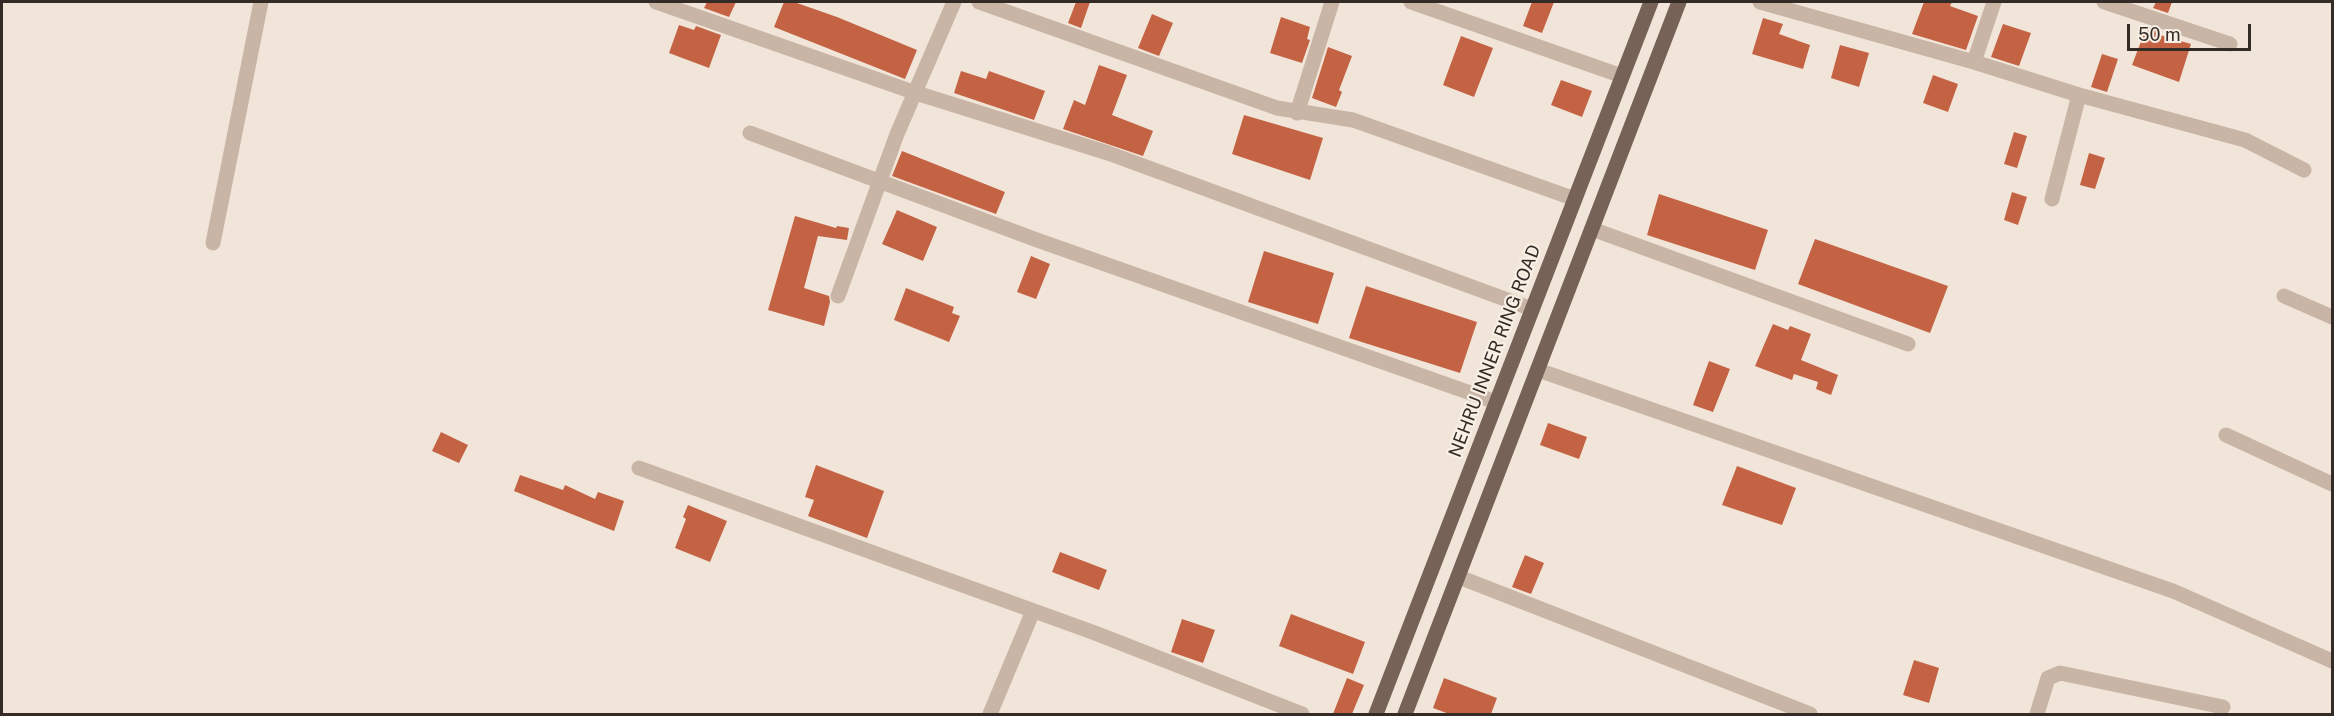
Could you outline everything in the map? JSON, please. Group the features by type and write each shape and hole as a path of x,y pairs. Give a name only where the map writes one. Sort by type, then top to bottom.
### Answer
{"main road":[{"name":"NEHRU INNER RING ROAD","path":"1376,714 1651,2"},
{"path":"1405,714 1679,2"}],"street":[{"path":"213,243 261,2"},
{"path":"656,2 916,93 1108,153 1532,309"},
{"path":"838,296 897,134 954,2"},
{"path":"979,2 1276,108 1353,120 1575,199"},
{"path":"1297,113 1332,2"},
{"path":"1411,2 1622,76"},
{"path":"1760,2 1974,62 2079,95 2245,140 2304,170"},
{"path":"1974,62 1994,2"},
{"path":"2104,2 2230,44"},
{"path":"2052,200 2079,95"},
{"path":"750,133 1048,244 1496,402"},
{"path":"1592,230 1908,344"},
{"path":"2284,296 2332,318"},
{"path":"1538,370 2173,591 2332,661"},
{"path":"2226,435 2332,484"},
{"path":"639,468 1033,611 1302,714"},
{"path":"1459,577 1790,711 1810,714"},
{"path":"990,714 1033,611"},
{"path":"2037,714 2048,678 2060,673 2223,707"}],"building":[{"path":"707,2 736,2 729,17 704,8"},
{"path":"784,2 794,2 837,17 917,50 905,79 774,27"},
{"path":"1076,2 1090,2 1081,28 1068,23"},
{"path":"1532,2 1554,2 1542,33 1523,26"},
{"path":"1924,2 1952,2 1950,6 1978,16 1966,50 1912,34"},
{"path":"2156,2 2172,2 2168,13 2153,8"},
{"path":"1152,14 1173,23 1159,56 1138,48"},
{"path":"1281,17 1310,27 1307,39 1310,40 1302,63 1270,53"},
{"path":"1763,18 1783,24 1779,34 1810,45 1803,69 1752,54"},
{"path":"2003,24 2031,33 2019,66 1991,57"},
{"path":"679,25 694,30 696,26 721,35 709,68 669,53"},
{"path":"2147,26 2161,31 2160,35 2191,44 2179,82 2132,65"},
{"path":"1461,36 1493,48 1474,97 1443,85"},
{"path":"1840,45 1869,53 1859,87 1831,78"},
{"path":"1328,47 1352,56 1339,90 1342,92 1336,107 1312,98"},
{"path":"2102,54 2118,59 2107,92 2091,87"},
{"path":"1099,65 1127,75 1112,115 1153,131 1143,156 1063,129 1074,100 1085,105"},
{"path":"961,71 986,79 989,71 1045,91 1034,120 954,93"},
{"path":"1933,75 1958,84 1948,112 1923,103"},
{"path":"1561,80 1592,91 1582,117 1551,105"},
{"path":"1244,115 1323,138 1310,180 1232,154"},
{"path":"2014,132 2027,136 2017,168 2004,164"},
{"path":"902,151 1005,192 996,214 892,176"},
{"path":"2089,153 2105,158 2095,189 2080,185"},
{"path":"2012,192 2027,197 2018,225 2004,220"},
{"path":"1659,194 1768,230 1755,270 1647,235"},
{"path":"897,210 937,227 923,261 882,244"},
{"path":"795,216 836,228 837,226 849,228 847,240 818,236 804,288 829,296 830,302 824,326 768,310"},
{"path":"1815,239 1948,286 1930,333 1798,284"},
{"path":"1264,251 1334,273 1318,324 1248,302"},
{"path":"1031,256 1050,264 1036,299 1017,292"},
{"path":"1366,286 1477,322 1460,373 1349,338"},
{"path":"906,288 954,307 952,313 960,316 949,342 894,320"},
{"path":"1773,324 1788,330 1790,326 1811,334 1801,360 1838,375 1831,395 1816,389 1818,382 1794,374 1792,380 1755,366"},
{"path":"1709,361 1730,369 1713,412 1693,405"},
{"path":"1548,423 1587,437 1579,459 1540,445"},
{"path":"441,432 468,445 459,463 432,451"},
{"path":"816,465 884,491 867,538 808,516 814,500 805,497"},
{"path":"1737,466 1796,488 1782,525 1722,505"},
{"path":"520,475 563,490 565,485 595,499 598,492 624,501 614,531 514,491"},
{"path":"688,505 727,521 710,562 675,548 686,519 683,517"},
{"path":"1060,552 1107,570 1099,590 1052,572"},
{"path":"1525,555 1544,563 1531,594 1512,587"},
{"path":"1291,614 1365,642 1353,674 1279,646"},
{"path":"1182,619 1215,630 1203,663 1171,652"},
{"path":"1914,660 1939,668 1929,703 1903,695"},
{"path":"1347,678 1364,685 1352,714 1333,714"},
{"path":"1444,678 1497,698 1491,714 1449,714 1433,708"}]}
